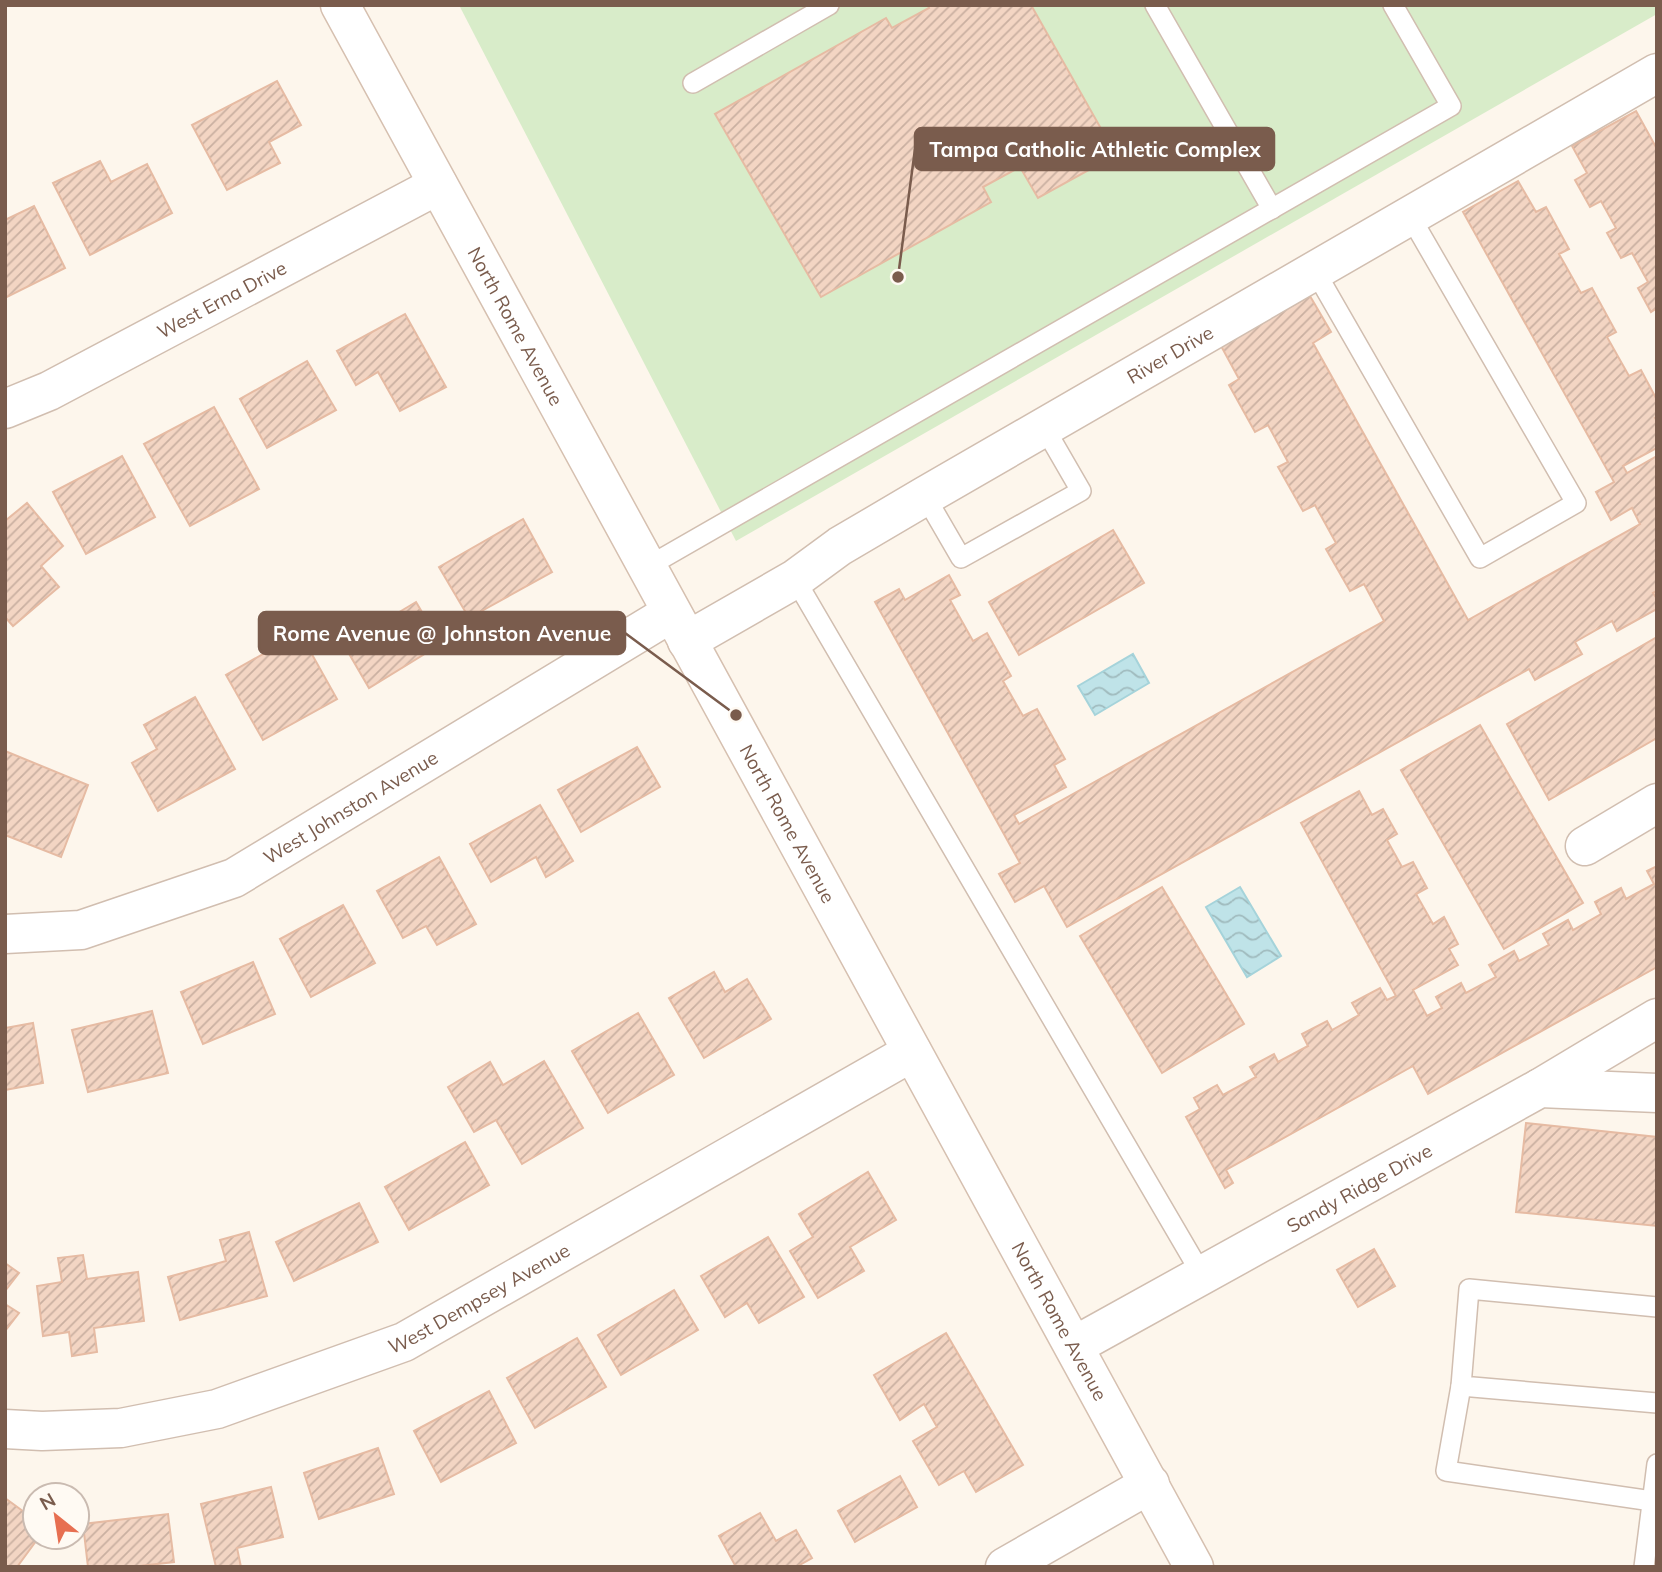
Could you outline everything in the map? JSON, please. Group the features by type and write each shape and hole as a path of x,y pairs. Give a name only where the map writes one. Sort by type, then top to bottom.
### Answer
{"street":[{"name":"North Rome Avenue","path":"340,5 1194,1567"},
{"name":"River Drive","path":"679,627 795,579 840,546 925,496 1655,77"},
{"name":"West Erna Drive","path":"5,409 49,391 438,185"},
{"name":"West Johnston Avenue","path":"5,934 81,930 234,878 679,627"},
{"path":"1585,846 1657,803"},
{"name":"Sandy Ridge Drive","path":"1074,1346 1539,1088 1657,1018"},
{"name":"West Dempsey Avenue","path":"5,1429 42,1431 121,1428 217,1409 404,1342 912,1052"},
{"path":"1539,1088 1657,1093"},
{"path":"1005,1567 1150,1484"}],"lane":[{"path":"694,83 829,5"},
{"path":"1155,5 1272,209"},
{"path":"647,567 1451,106 1393,5"},
{"path":"1315,271 1480,558 1576,503 1410,216"},
{"path":"925,496 961,558 1081,491 1044,427"},
{"path":"795,579 1202,1275"},
{"path":"1652,1501 1446,1471 1461,1386 1469,1289 1657,1307"},
{"path":"1461,1386 1657,1403"},
{"path":"1644,1567 1653,1526 1652,1501 1657,1464"}],"green space":[{"path":"459,5 1657,5 1657,14 736,541"}],"water":[{"path":"1133,654 1149,683 1095,715 1078,686"},
{"path":"1240,887 1281,956 1247,977 1206,907"}],"building":[{"path":"928,5 1031,5 1116,155 1038,198 1020,167 983,187 991,202 821,297 715,114 886,18 892,28 929,8"},
{"path":"277,81 301,125 269,142 280,163 227,190 192,125"},
{"path":"1636,111 1657,149 1657,308 1651,312 1638,288 1648,282 1632,253 1621,258 1607,233 1616,228 1601,201 1590,207 1575,180 1587,173 1572,146"},
{"path":"100,161 111,182 147,164 172,213 90,255 53,183"},
{"path":"1518,181 1536,212 1546,207 1569,249 1559,254 1581,293 1592,288 1616,332 1607,337 1629,376 1641,370 1657,400 1657,448 1623,466 1627,473 1657,456 1657,591 1653,593 1657,599 1657,609 1617,631 1612,621 1575,642 1582,654 1535,680 1529,669 1067,927 1044,886 1015,902 999,874 1020,863 875,602 899,589 905,600 949,575 960,595 950,600 973,641 987,633 1011,676 1003,681 1023,716 1037,709 1065,759 1054,765 1066,787 1014,815 1019,824 1384,621 1364,584 1350,591 1326,549 1336,543 1315,505 1303,511 1278,467 1288,462 1268,425 1255,432 1229,385 1239,379 1221,346 1310,296 1331,332 1313,343 1468,620 1640,524 1632,508 1611,520 1596,492 1614,482 1463,212"},
{"path":"34,206 65,268 5,298 5,220"},
{"path":"405,314 446,387 400,411 378,372 356,385 337,351"},
{"path":"307,361 336,410 267,448 240,399"},
{"path":"214,407 259,489 190,526 144,444"},
{"path":"122,456 155,517 86,554 53,492"},
{"path":"27,503 63,546 41,566 59,587 13,626 5,617 5,521"},
{"path":"523,519 552,572 469,618 439,567"},
{"path":"1113,530 1144,583 1019,655 989,602"},
{"path":"416,602 441,644 369,688 344,645"},
{"path":"300,633 337,699 263,740 226,675"},
{"path":"1657,637 1657,738 1549,800 1507,724"},
{"path":"195,697 235,769 158,811 132,763 157,749 144,725"},
{"path":"1480,725 1583,903 1504,949 1401,770"},
{"path":"637,747 660,787 581,832 558,790"},
{"path":"5,751 88,785 61,857 5,835"},
{"path":"1359,791 1372,815 1383,809 1397,834 1387,840 1402,867 1413,862 1427,888 1416,894 1433,924 1444,917 1458,944 1449,949 1458,965 1413,990 1427,1016 1442,1008 1436,997 1461,983 1466,993 1496,977 1489,965 1514,951 1519,961 1549,945 1543,934 1568,920 1573,930 1601,914 1595,902 1621,888 1626,899 1654,884 1647,871 1657,866 1657,967 1428,1094 1413,1066 1226,1170 1233,1183 1225,1188 1186,1117 1200,1109 1194,1098 1217,1085 1223,1095 1256,1077 1250,1067 1274,1054 1278,1062 1308,1046 1302,1034 1327,1021 1332,1030 1359,1015 1352,1003 1380,988 1387,1000 1396,996 1301,823"},
{"path":"540,805 573,861 546,877 536,857 491,882 470,844"},
{"path":"439,857 476,924 437,945 426,926 403,938 377,891"},
{"path":"1162,887 1244,1024 1162,1073 1080,936"},
{"path":"343,905 375,963 311,997 280,939"},
{"path":"253,962 275,1014 203,1044 181,992"},
{"path":"714,972 725,992 747,979 771,1019 704,1058 669,998"},
{"path":"152,1011 168,1073 88,1092 72,1030"},
{"path":"638,1013 674,1075 608,1113 572,1051"},
{"path":"33,1023 43,1083 5,1090 5,1028"},
{"path":"544,1061 583,1128 522,1164 496,1120 474,1132 448,1087 490,1062 503,1085"},
{"path":"1526,1123 1657,1137 1657,1226 1516,1212"},
{"path":"465,1142 489,1185 409,1230 385,1187"},
{"path":"868,1172 896,1220 850,1247 864,1271 818,1298 790,1251 813,1237 799,1214"},
{"path":"359,1203 378,1242 294,1281 276,1242"},
{"path":"249,1232 267,1296 180,1320 168,1277 226,1261 220,1240"},
{"path":"768,1237 804,1297 759,1323 747,1303 725,1317 701,1276"},
{"path":"1374,1249 1395,1286 1358,1307 1337,1270"},
{"path":"83,1255 87,1279 138,1272 144,1321 94,1328 97,1352 72,1356 69,1332 43,1336 37,1286 62,1282 58,1258"},
{"path":"5,1263 19,1273 5,1291"},
{"path":"674,1290 698,1330 621,1375 598,1335"},
{"path":"5,1304 19,1313 5,1331"},
{"path":"946,1333 1023,1465 976,1492 964,1471 939,1485 913,1441 937,1427 924,1404 900,1420 874,1375"},
{"path":"577,1338 606,1387 535,1428 507,1378"},
{"path":"489,1391 516,1443 441,1482 414,1431"},
{"path":"378,1448 394,1494 319,1519 304,1473"},
{"path":"900,1476 917,1507 855,1542 838,1511"},
{"path":"271,1487 283,1537 237,1548 241,1567 216,1567 201,1504"},
{"path":"5,1498 21,1510 21,1551 29,1551 17,1567 5,1567"},
{"path":"760,1513 776,1541 796,1530 812,1558 796,1567 736,1567 719,1536"},
{"path":"168,1514 174,1562 131,1567 88,1567 86,1551 91,1551 91,1523"}],"place":[{"name":"Tampa Catholic Athletic Complex","path":"898,277"},
{"name":"Rome Avenue @ Johnston Avenue","path":"736,715"}]}
